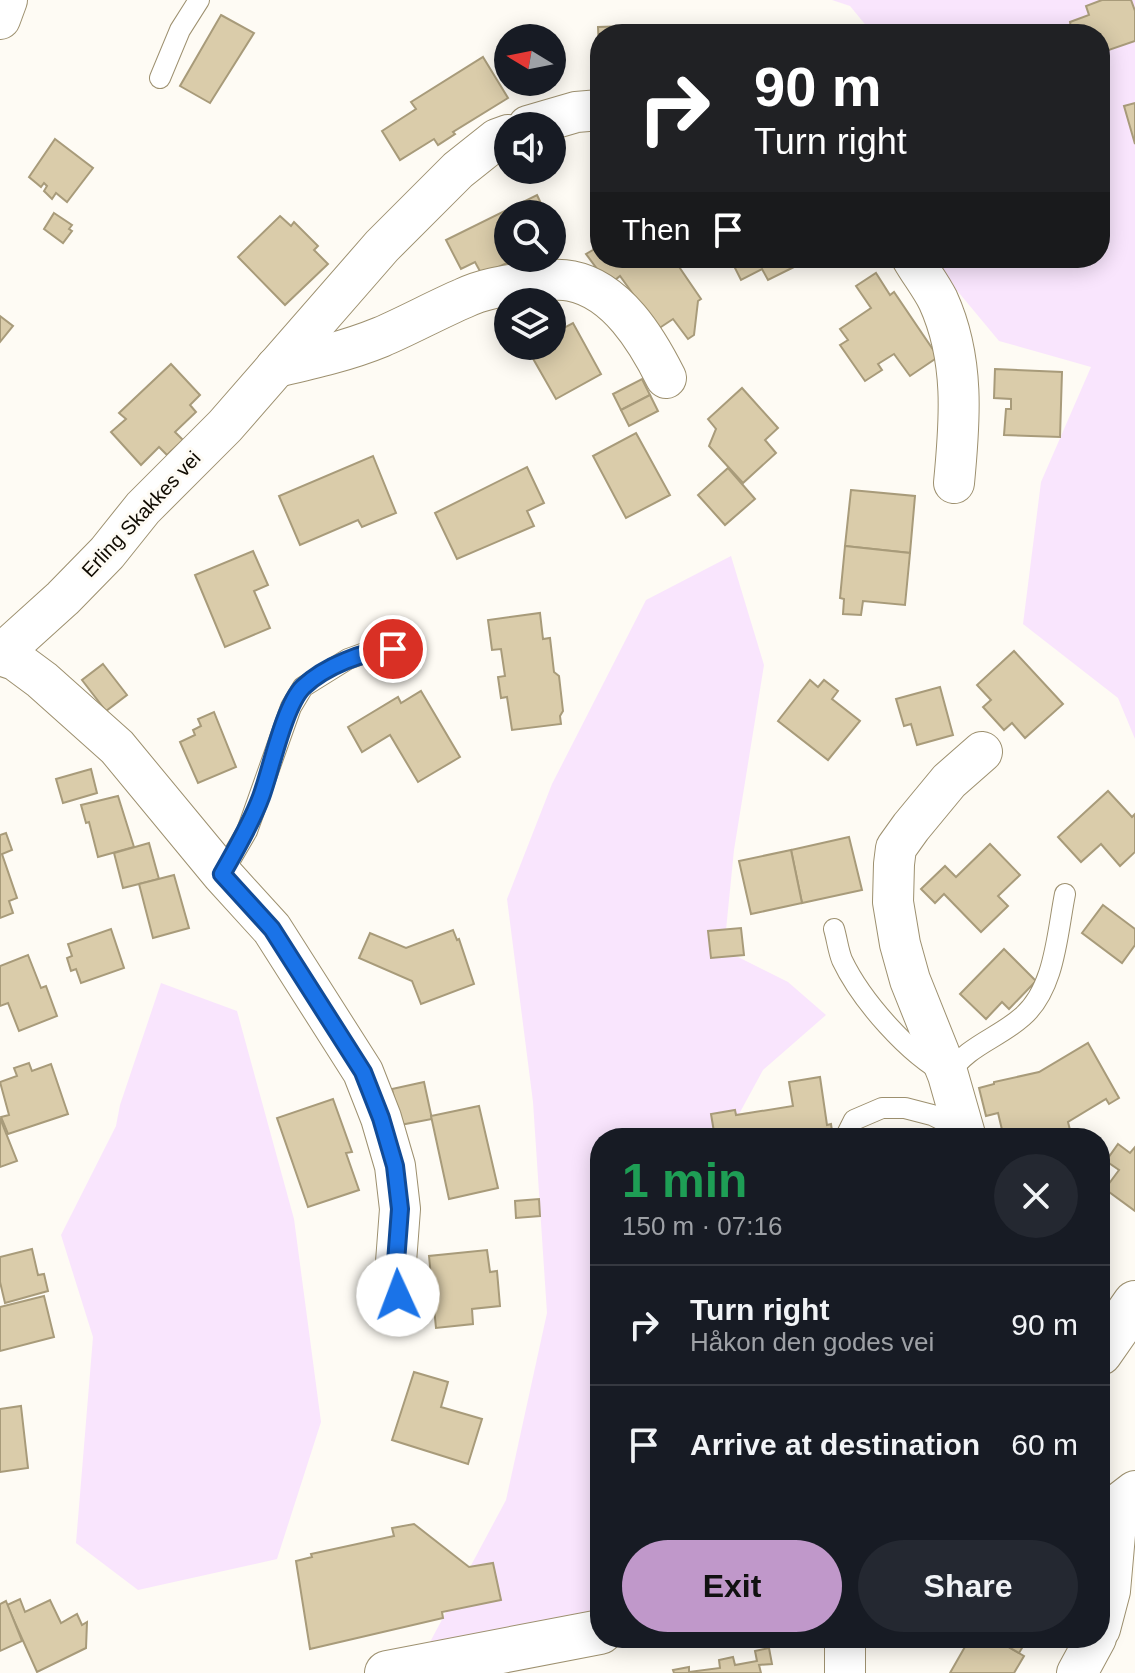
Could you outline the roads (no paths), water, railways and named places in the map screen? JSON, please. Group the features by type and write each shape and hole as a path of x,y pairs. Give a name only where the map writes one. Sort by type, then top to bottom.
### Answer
{"street":[{"path":"0,19 7,0"},
{"path":"566,115 590,111"},
{"name":"Erling Skakkes vei","path":"0,655 85,575 143,508 225,426 382,246 458,170 494,141"},
{"path":"918,268 937,298 952,337 960,411 954,483"},
{"path":"276,367 340,352 380,337 467,296 514,284 572,281 600,292 626,316 650,346 666,378"},
{"path":"0,655 15,660 42,680 117,747 222,874 272,929 363,1072 395,1166 400,1209 396,1262 398,1295"},
{"path":"963,1128 948,1075 910,980 900,944 893,902 894,864 896,848 911,827 949,781 982,752"},
{"path":"1110,1339 1135,1303"},
{"path":"1110,1591 1117,1512 1122,1501 1135,1491"},
{"path":"387,1673 590,1634"},
{"path":"845,1648 845,1673"},
{"path":"1077,1673 1091,1648"}],"lane":[{"path":"160,78 180,30 199,0"},
{"path":"222,874 247,831 291,707 303,687 348,659 373,650 414,648"},
{"path":"834,929 841,957 857,986 877,1012 934,1067 948,1075 966,1055 1022,1017 1034,1003 1051,967 1065,894"},
{"path":"850,1128 854,1120 882,1108 905,1108 932,1115 955,1128"}]}
